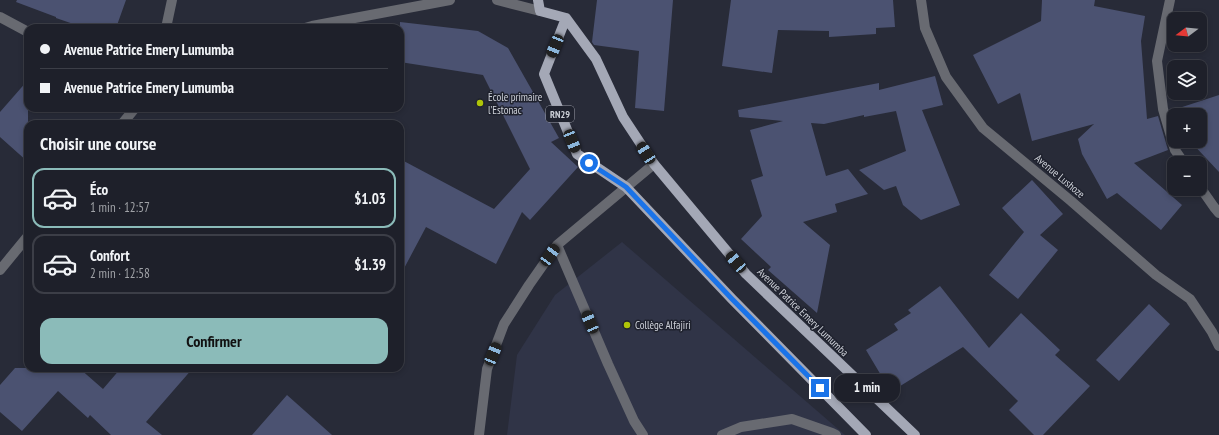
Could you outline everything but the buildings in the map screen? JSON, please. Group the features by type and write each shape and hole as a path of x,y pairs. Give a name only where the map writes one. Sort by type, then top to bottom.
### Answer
{"main road":[{"path":"538,0 540,11 566,18"},
{"name":"Avenue Patrice Emery Lumumba","path":"566,18 596,59 623,117 654,164 746,274 915,435"},
{"name":"RN29","path":"566,18 544,74 577,154 626,187 732,299 865,434"}],"street":[{"path":"167,24 172,0"},
{"path":"323,24 450,0"},
{"path":"497,0 540,11"},
{"name":"Avenue Lushoze","path":"921,0 925,28 946,77 983,128 1071,201 1156,275 1190,299 1212,332 1219,346"},
{"path":"1170,0 1157,61 1163,109 1175,150 1179,156"},
{"path":"0,17 24,30"},
{"path":"125,120 132,112"},
{"path":"479,435 487,369 504,324 529,285 557,245 654,164"},
{"path":"1206,196 1219,213"},
{"path":"0,270 24,241"},
{"path":"557,245 608,364 634,421 643,435"},
{"path":"722,435 741,427 792,419 836,435"}],"shaded area":[{"name":"Collège Alfajiri","path":"622,242 845,435 507,435 517,355 555,295"}],"place":[{"name":"École primaire l’Estonac","path":"480,103"},
{"name":"Collège Alfajiri","path":"627,325"}],"route":[{"path":"589,163 626,187 732,299 820,388"}]}
